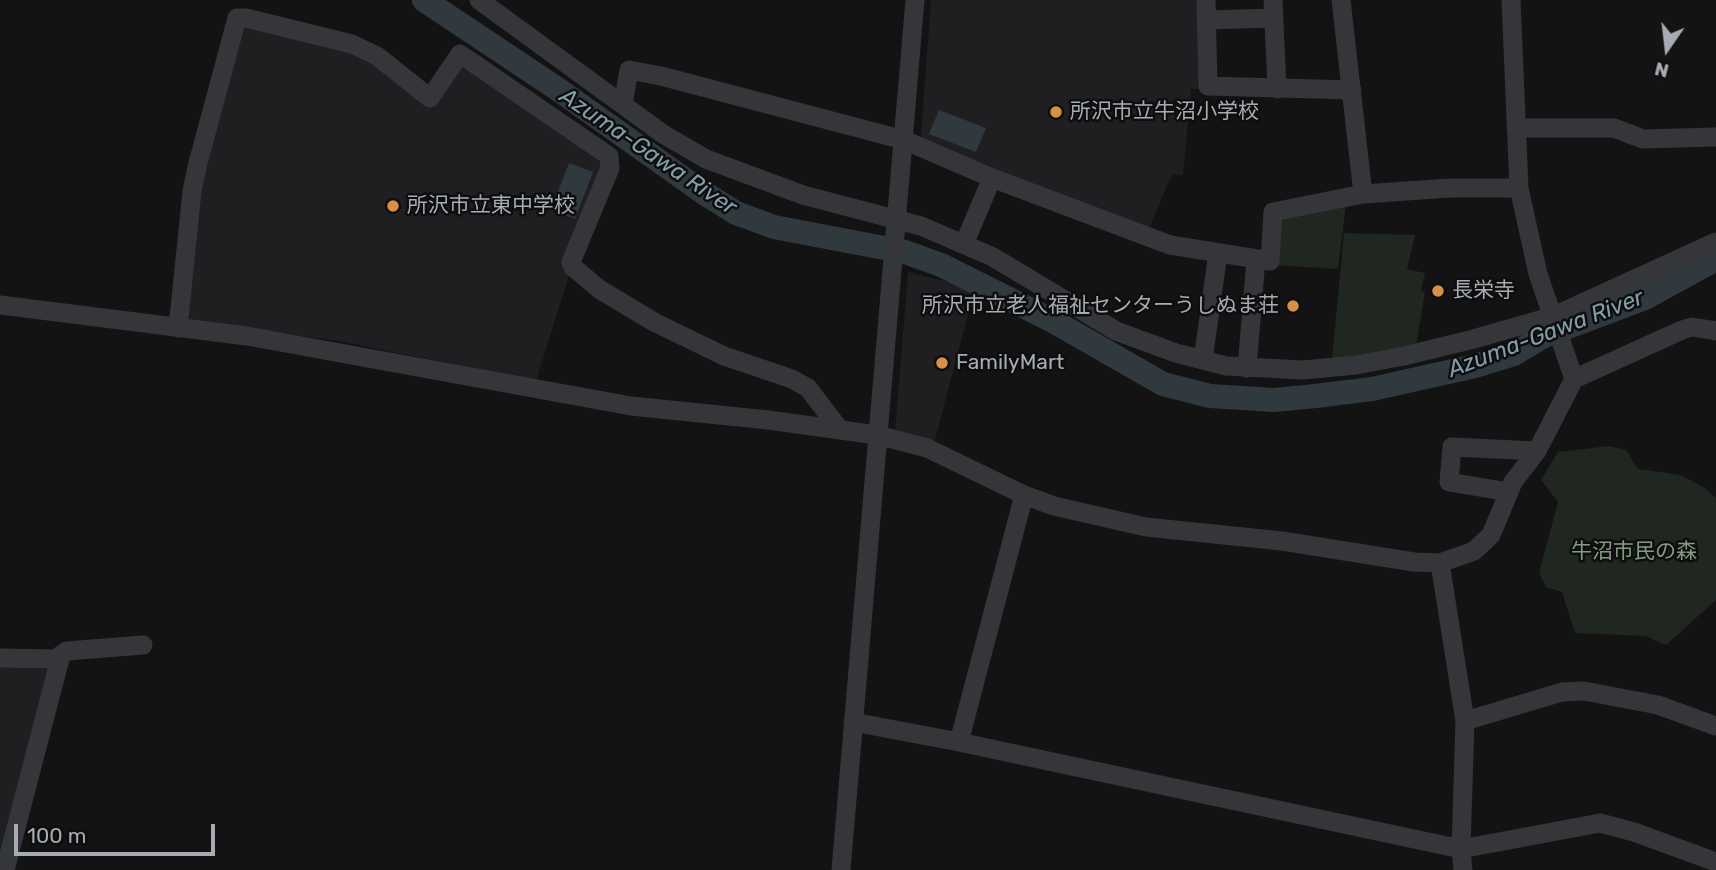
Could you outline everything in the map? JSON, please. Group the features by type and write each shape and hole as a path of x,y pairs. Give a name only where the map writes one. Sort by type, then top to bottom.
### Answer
{"street":[{"path":"479,0 506,8 623,106 706,159 803,195 964,244 1022,273 1116,331 1176,353 1226,366 1303,370 1356,365 1555,320 1716,242"},
{"path":"841,870 915,0"},
{"path":"1341,0 1363,194"},
{"path":"1511,0 1519,188 1538,274 1574,379"},
{"path":"1277,89 1274,9 1206,10 1208,86 1277,89 1352,90"},
{"path":"178,328 196,172 237,18 246,18 352,44 377,56 430,98 460,54 609,156 610,168 571,262 573,267 599,289 654,322 724,356 792,379 808,388 840,430"},
{"path":"623,106 629,70 662,76 904,140 992,178 1170,245 1270,261 1273,212 1363,194 1450,188 1519,188"},
{"path":"1516,128 1614,128 1643,139 1716,137"},
{"path":"964,244 992,178"},
{"path":"1203,360 1217,253"},
{"path":"1247,368 1256,259"},
{"path":"0,305 260,338 593,400 877,435 927,448 1024,495 1054,506 1146,527 1282,541 1414,562 1440,563 1464,556 1486,542 1496,527 1513,482 1537,451 1574,379 1682,330 1692,327 1716,331"},
{"path":"1509,492 1449,482 1452,447 1537,451"},
{"path":"959,742 1024,495"},
{"path":"1440,563 1465,721 1461,849 1463,870"},
{"path":"0,658 56,659 67,651 143,645"},
{"path":"5,870 61,656"},
{"path":"1465,721 1562,692 1584,691 1658,705 1716,726"},
{"path":"853,722 1461,849 1600,823 1634,832 1716,862"}],"shaded area":[{"name":"所沢市立牛沼小学校","path":"931,0 1201,0 1201,89 1191,89 1183,176 1172,174 1148,231 924,142 921,135"},
{"name":"所沢市立東中学校","path":"241,23 350,48 429,105 458,67 467,66 605,160 536,381 339,341 188,322 197,196"},
{"path":"939,110 986,128 976,152 929,134"},
{"path":"569,163 593,172 575,219 551,209"},
{"path":"908,272 974,291 934,444 895,431"},
{"path":"0,658 56,659 0,870"}],"green space":[{"path":"1346,203 1338,269 1274,265 1282,217"},
{"path":"1344,233 1415,235 1407,269 1425,273 1421,291 1425,292 1416,346 1332,359"},
{"name":"牛沼市民の森","path":"1609,446 1626,450 1638,469 1681,475 1705,488 1716,498 1716,600 1666,645 1646,636 1575,633 1562,592 1546,587 1539,573 1558,502 1541,480 1558,452"}],"waterway":[{"name":"Azuma-Gawa River","path":"424,0 736,213 774,227 905,252 941,265 1053,321 1163,384 1210,396 1274,400 1316,396 1372,389 1475,366 1514,354 1544,336 1645,298 1716,259"}],"place":[{"name":"所沢市立牛沼小学校","path":"1056,112"},
{"name":"所沢市立東中学校","path":"393,206"},
{"name":"長栄寺","path":"1438,291"},
{"name":"所沢市立老人福祉センターうしぬま荘","path":"1293,306"},
{"name":"FamilyMart","path":"942,363"}]}
